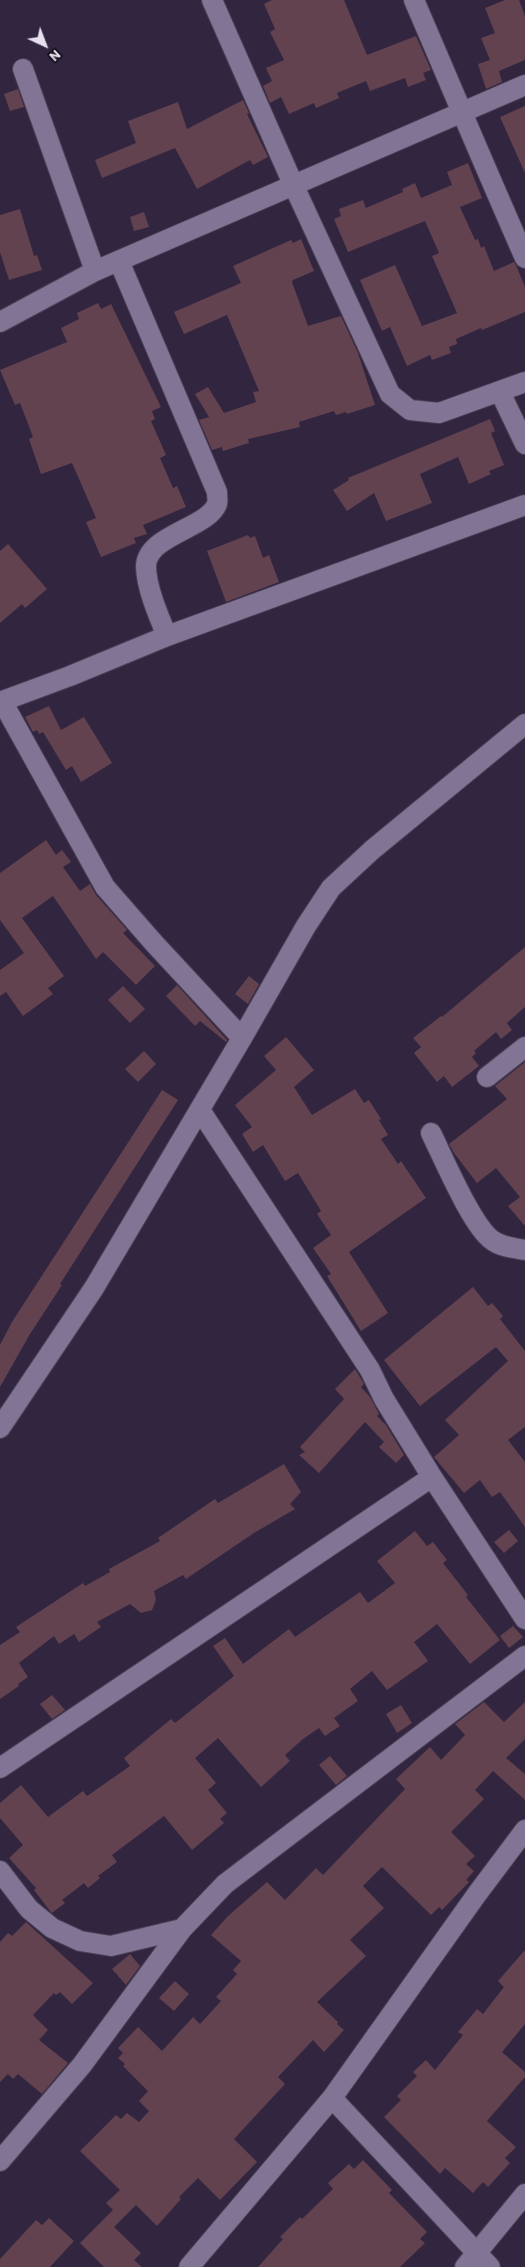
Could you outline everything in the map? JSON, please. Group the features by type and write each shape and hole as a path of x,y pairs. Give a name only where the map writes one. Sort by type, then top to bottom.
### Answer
{"street":[{"path":"212,0 293,184 390,394 410,410 439,413 525,382"},
{"path":"414,0 441,61 460,112 525,258"},
{"path":"23,69 95,271"},
{"path":"0,322 95,271 525,85"},
{"path":"119,261 217,492 216,504 208,514 159,544 149,554 146,566 152,593 167,636"},
{"path":"500,392 525,444"},
{"path":"242,1038 105,887 1,701 70,676 167,636 525,505"},
{"path":"0,1428 94,1288 200,1110 306,926 331,888 372,850 525,724"},
{"path":"488,1078 525,1047"},
{"path":"200,1110 370,1370 384,1399 432,1477 525,1619"},
{"path":"431,1132 478,1225 497,1244 525,1250"},
{"path":"0,1768 432,1477"},
{"path":"0,2161 82,2065 182,1929 225,1884 525,1656"},
{"path":"189,2267 332,2098 477,1894 525,1830"},
{"path":"0,1871 29,1909 52,1928 80,1941 111,1946 182,1929"},
{"path":"332,2098 477,2262 525,2194"}],"building":[{"path":"272,0 344,0 367,55 416,36 431,70 423,73 426,80 408,87 405,78 370,91 366,81 337,93 339,98 316,108 314,103 289,114 281,97 270,103 263,86 272,81 266,68 284,60 270,32 275,29 264,4"},
{"path":"505,0 519,0 525,16 525,60 499,71 502,82 486,89 478,64 490,60 481,38 495,33 485,8"},
{"path":"18,89 24,107 10,111 4,94"},
{"path":"243,100 249,113 247,114 268,157 253,165 250,160 197,189 175,148 102,178 95,160 136,143 128,121 178,102 187,129"},
{"path":"525,106 525,173 500,117"},
{"path":"468,163 482,198 460,207 475,240 478,239 481,248 484,246 494,271 514,262 516,265 525,287 525,312 456,339 457,344 449,347 451,353 432,360 430,355 407,366 390,327 382,331 360,280 395,265 422,326 457,313 432,256 439,253 425,221 348,252 334,219 341,216 339,209 363,200 366,208 403,192 402,189 415,183 421,198 452,185 447,172"},
{"path":"20,209 34,256 37,255 42,270 9,280 0,252 0,215"},
{"path":"144,212 149,227 134,231 130,217"},
{"path":"301,239 314,271 292,282 308,326 341,316 358,353 375,405 347,414 346,412 336,415 334,411 299,422 300,427 248,439 249,443 223,451 222,447 212,450 199,420 209,417 195,394 208,387 224,413 256,402 253,392 259,391 227,315 184,334 174,312 241,283 233,266 291,240 293,243"},
{"path":"98,303 101,309 111,304 161,407 152,411 155,419 151,421 166,455 160,458 173,488 177,486 186,507 143,525 147,534 134,538 136,543 101,557 86,522 96,518 72,463 41,474 29,439 33,437 20,403 15,405 0,370 67,342 61,328 79,319 77,313"},
{"path":"490,419 495,431 491,433 504,465 489,471 491,474 469,484 458,457 420,474 432,503 386,521 374,493 347,511 333,490 349,480 348,478"},
{"path":"248,535 250,538 255,536 263,558 269,555 279,582 226,602 207,551"},
{"path":"8,544 47,589 25,608 22,604 0,623 0,551"},
{"path":"49,706 61,730 84,717 112,763 81,782 72,766 66,770 43,732 39,734 37,730 33,732 25,717"},
{"path":"46,840 56,855 62,850 71,862 63,867 80,891 90,884 96,895 127,930 123,933 155,966 136,985 103,952 96,959 53,896 22,918 64,976 48,988 53,994 23,1016 6,992 0,996 0,970 24,953 0,920 0,873"},
{"path":"525,947 525,1007 507,1023 512,1030 501,1039 496,1032 474,1051 476,1053 472,1057 479,1066 452,1087 444,1076 437,1082 414,1053 421,1047 413,1038 442,1017"},
{"path":"249,976 259,984 248,1004 235,994"},
{"path":"177,985 227,1040 226,1042 200,1021 195,1026 166,996"},
{"path":"123,986 145,1009 130,1023 108,1000"},
{"path":"286,1037 314,1070 294,1087 312,1115 355,1089 364,1103 369,1100 388,1135 381,1139 398,1164 401,1161 426,1198 349,1252 388,1313 361,1331 327,1276 331,1274 313,1248 331,1235 317,1214 321,1211 298,1173 285,1181 263,1145 253,1152 242,1134 252,1127 235,1105 276,1070 264,1056"},
{"path":"144,1051 156,1064 138,1082 125,1069"},
{"path":"525,1062 525,1226 508,1206 520,1197 496,1168 477,1183 449,1144 507,1099 495,1086"},
{"path":"162,1090 178,1100 60,1284 62,1285 30,1334 0,1387 0,1345 12,1322"},
{"path":"473,1287 488,1306 492,1303 503,1316 500,1319 525,1351 525,1427 508,1440 525,1462 525,1527 500,1492 492,1497 480,1480 464,1493 434,1457 459,1435 445,1420 508,1361 496,1347 420,1406 384,1360"},
{"path":"355,1369 364,1384 361,1387 370,1397 379,1414 377,1416 386,1425 404,1455 396,1463 379,1447 384,1442 365,1422 319,1473 299,1455 305,1452 300,1447 344,1399 335,1389"},
{"path":"284,1464 301,1492 290,1504 295,1509 254,1533 186,1579 183,1575 154,1591 156,1600 152,1610 141,1613 130,1604 97,1622 101,1627 79,1642 74,1634 59,1644 54,1636 19,1663 28,1677 18,1684 19,1686 0,1699 0,1645 20,1632 16,1627 83,1583 85,1586 110,1572 109,1569 160,1541 158,1538 215,1499 218,1503"},
{"path":"509,1530 518,1541 504,1553 494,1542"},
{"path":"415,1531 427,1546 433,1542 447,1560 443,1563 468,1595 466,1597 500,1640 470,1664 437,1624 414,1642 428,1661 387,1690 372,1671 350,1689 358,1701 334,1718 340,1726 325,1736 319,1728 303,1739 285,1755 290,1761 261,1787 218,1738 195,1758 216,1783 208,1790 227,1813 220,1819 224,1823 192,1850 164,1816 112,1855 117,1862 98,1876 100,1878 88,1888 84,1883 62,1900 65,1903 52,1913 34,1890 36,1888 9,1858 23,1845 0,1818 0,1803 21,1785 48,1817 83,1791 87,1796 130,1766 124,1758 171,1719 175,1723 234,1676 213,1646 225,1638 243,1664 289,1629 295,1637 360,1592 368,1603 395,1583 377,1561"},
{"path":"513,1626 523,1637 509,1648 500,1636"},
{"path":"52,1695 65,1710 52,1719 40,1704"},
{"path":"484,1702 504,1722 525,1702 525,1739 506,1758 525,1774 525,1800 493,1771 475,1790 484,1799 451,1832 475,1856 466,1864 474,1871 466,1880 469,1882 442,1910 439,1907 431,1915 382,1867 363,1886 384,1908 350,1940 366,1956 317,2002 344,2030 324,2052 313,2040 278,2077 285,2084 234,2139 257,2162 220,2200 198,2178 179,2197 181,2199 157,2226 136,2205 114,2227 141,2253 134,2260 142,2267 104,2267 80,2243 113,2210 106,2203 120,2190 80,2151 116,2115 121,2119 127,2113 139,2122 149,2111 139,2101 148,2091 123,2066 125,2064 118,2058 123,2053 118,2048 138,2027 162,2051 193,2017 200,2024 221,2001 216,1997 237,1974 233,1970 241,1961 211,1935 228,1916 267,1882 285,1900 316,1868 323,1875 405,1789 396,1779 430,1747 441,1760 465,1735 455,1724"},
{"path":"401,1705 412,1723 397,1733 386,1714"},
{"path":"330,1756 347,1776 336,1785 319,1765"},
{"path":"26,1922 93,1983 72,2004 60,1992 56,1995 54,1993 33,2015 48,2030 39,2040 68,2063 42,2094 18,2074 13,2079 8,2074 0,2082 0,1942 8,1933 12,1936"},
{"path":"525,1950 525,2024 502,2052 525,2072 525,2077 487,2121 516,2147 505,2158 510,2163 488,2187 483,2182 473,2193 445,2168 440,2174 384,2117 401,2100 397,2096 417,2076 413,2072 426,2060 435,2070 463,2035 458,2032 477,2009 483,2014 504,1987 498,1981"},
{"path":"130,1954 140,1966 126,1985 112,1969"},
{"path":"175,1981 189,1994 174,2011 159,1998"},
{"path":"363,2160 392,2190 389,2193 427,2232 420,2239 425,2243 400,2267 258,2267 283,2239 280,2237 333,2189 328,2183 349,2164 354,2169"},
{"path":"49,2218 74,2241 50,2267 0,2267 0,2259 36,2220 42,2225"}]}
